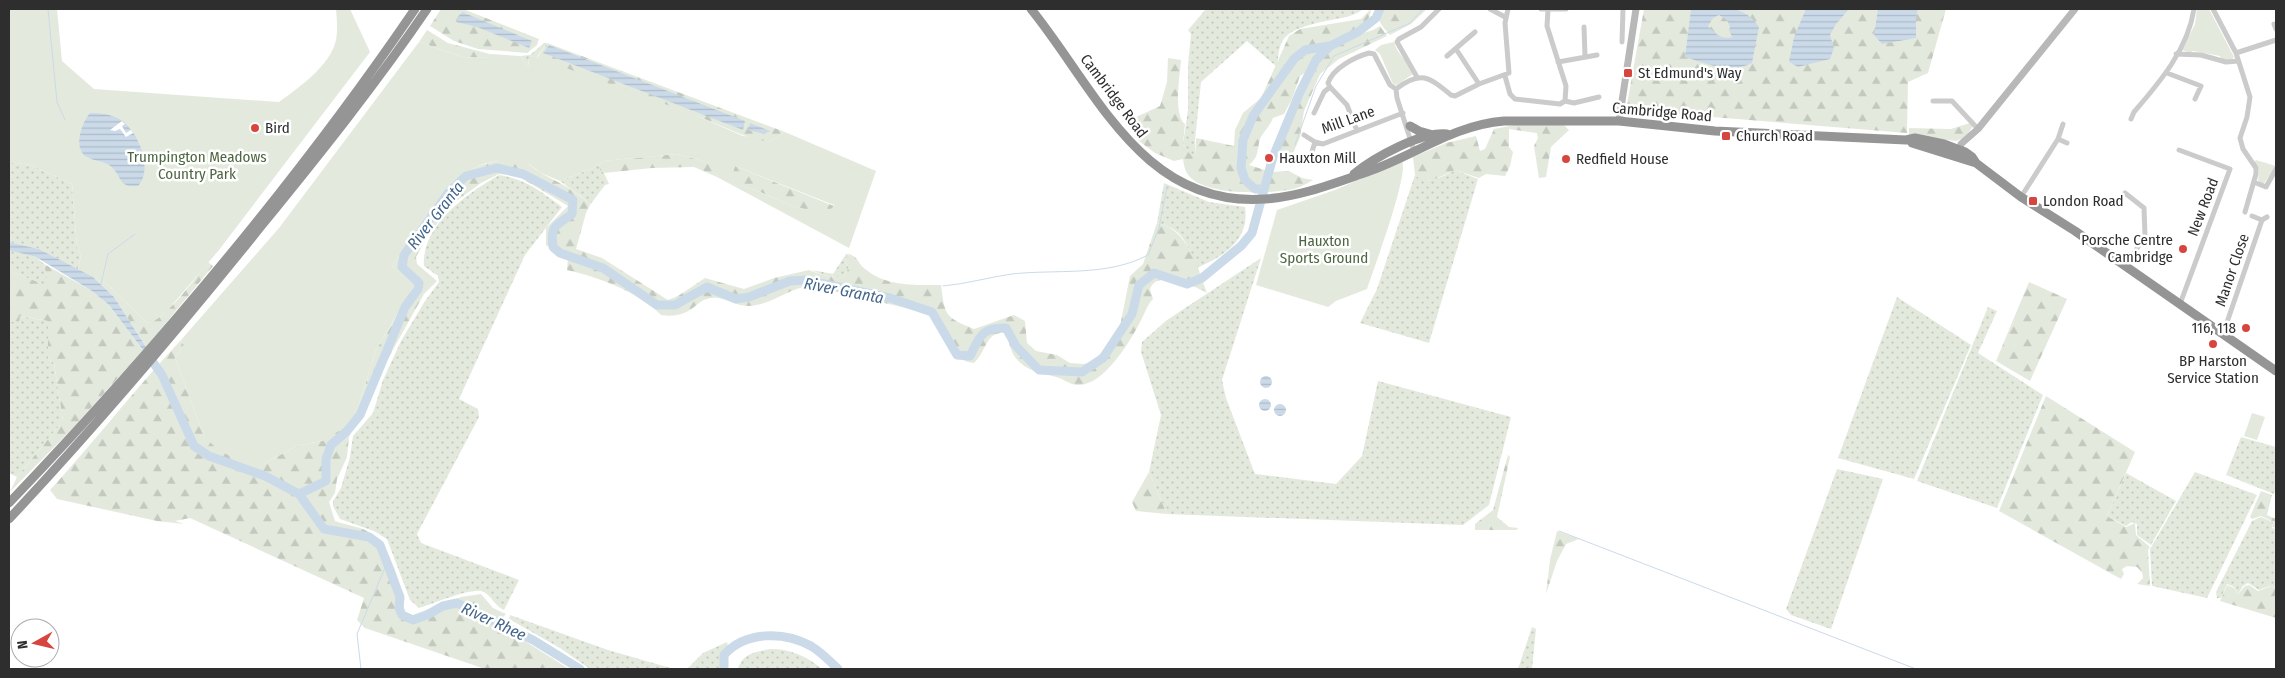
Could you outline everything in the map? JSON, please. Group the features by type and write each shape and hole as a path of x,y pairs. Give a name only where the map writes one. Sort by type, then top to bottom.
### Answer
{"highway":[{"path":"161,343 368,76 415,9"},
{"path":"9,519 137,372 320,154 427,9"},
{"name":"Cambridge Road","path":"1031,9 1115,125 1147,160 1172,178 1195,189 1214,195 1246,199 1266,199 1302,193 1354,174 1365,165 1415,146 1442,139 1447,134"},
{"name":"Cambridge Road","path":"1415,146 1433,135 1447,134 1472,126 1504,120 1619,121 1715,131 1906,140 1961,153 1970,163 1976,163 2021,197"},
{"path":"1408,125 1433,135"},
{"path":"2021,197 2125,266 2276,371"},
{"path":"9,504 137,372"}],"main road":[{"path":"1619,121 1636,9"},
{"path":"1961,153 1971,137 2075,9"}],"street":[{"path":"1418,77 1397,42 1421,27 1439,9"},
{"path":"1490,9 1505,17"},
{"path":"1396,89 1418,77 1431,79 1455,96 1479,84 1509,73 1505,17 1508,9"},
{"path":"1541,9 1566,9"},
{"path":"1622,42 1623,9"},
{"path":"2131,119 2134,112 2167,73 2192,23 2194,9"},
{"path":"2212,9 2236,53 2250,97 2240,138 2243,148 2256,168 2245,212"},
{"path":"1548,10 1547,26 1553,39 1566,86 1565,101"},
{"path":"1584,27 1585,56"},
{"path":"1447,56 1475,32"},
{"path":"2236,53 2276,40"},
{"path":"1456,49 1479,84"},
{"path":"1357,131 1347,105 1328,83 1330,76 1339,69 1369,53 1374,54 1390,86 1396,89 1402,113 1415,146"},
{"path":"2176,54 2201,55 2226,62 2238,61"},
{"path":"1558,62 1597,55"},
{"path":"2167,73 2201,86 2195,99"},
{"path":"1504,76 1510,94 1515,99 1560,104 1565,101 1574,103 1599,97"},
{"path":"1314,113 1324,92 1330,87"},
{"path":"1933,101 1952,101 1978,129"},
{"name":"Mill Lane","path":"1310,155 1315,142 1323,144 1402,113"},
{"path":"2021,197 2058,139 2063,124"},
{"path":"1304,135 1315,142"},
{"path":"2058,139 2067,143"},
{"name":"New Road","path":"2179,150 2230,169 2180,304"},
{"path":"2254,182 2266,187 2276,169"},
{"path":"2125,194 2144,208 2145,236 2125,266"},
{"name":"Manor Close","path":"2223,334 2265,219 2252,216"}],"green space":[{"name":"Trumpington Meadows Country Park","path":"9,9 57,9 62,61 94,89 279,102 322,66 332,51 336,41 336,9 350,9 370,52 219,250 167,311 153,322 147,323 107,284 78,270 81,255 77,247 72,184 31,165 9,162"},
{"path":"441,9 463,9 539,39 537,45 527,53 478,49 454,41 430,26"},
{"path":"1206,9 1363,9 1356,14 1301,28 1287,35 1280,46 1277,67 1247,41 1201,82 1195,140 1196,156 1190,155 1183,144 1188,110 1188,65 1191,34 1188,30"},
{"path":"1371,9 1370,16 1360,34 1380,26 1387,36 1339,59 1320,74 1304,111 1300,137 1289,163 1283,165 1279,153 1274,146 1283,135 1284,122 1300,99 1308,80 1308,71 1300,76 1292,99 1284,114 1273,118 1261,137 1256,156 1249,165 1271,172 1289,171 1302,178 1313,180 1301,186 1278,191 1236,192 1198,183 1187,173 1183,159 1174,161 1155,153 1139,141 1120,114 1136,117 1160,106 1167,82 1168,58 1181,60 1178,104 1181,119 1185,124 1183,144 1190,154 1196,156 1196,138 1234,146 1235,130 1243,113 1261,98 1289,36 1300,29 1361,19"},
{"path":"1381,9 1427,9 1411,24 1390,35 1382,26 1379,17"},
{"path":"1644,9 1946,9 1928,73 1908,82 1907,133 1626,110"},
{"path":"2197,9 2209,9 2234,57 2231,60 2221,59 2220,56 2193,51 2190,53 2182,50 2195,24"},
{"path":"427,30 448,43 490,54 487,58 463,57 419,42"},
{"path":"419,42 463,57 487,58 490,54 520,56 528,66 530,57 533,56 695,115 743,136 754,137 768,143 785,132 876,171 849,248 717,177 714,164 677,154 603,161 593,168 560,181 541,173 522,159 520,161 479,165 451,186 392,266 414,286 376,350 356,414 345,427 325,440 297,446 263,464 254,466 218,450 204,436 175,358 184,345 181,340 279,228","holes":["735,166 834,205 826,214 792,206 758,191 730,183"]},
{"path":"1394,42 1413,74 1397,85 1393,84 1380,54 1375,50 1381,45"},
{"path":"544,43 547,43 536,58 533,56 529,60 528,66 520,56 530,55"},
{"path":"547,43 785,132 768,143 537,58"},
{"path":"1970,123 1973,126 1965,138 1956,141 1909,135 1909,128 1951,129"},
{"path":"1515,125 1564,125 1569,130 1551,147 1546,177 1539,178 1534,146 1538,138 1537,133 1509,129 1509,147 1513,152 1510,166 1505,176 1486,174 1479,178 1455,170 1433,180 1421,180 1415,175 1413,157 1446,143 1476,136 1480,151 1485,149 1494,129"},
{"path":"677,154 715,164 717,177 694,167 652,168 604,173 600,170 599,166 602,161"},
{"path":"522,158 538,171 572,190 590,205 576,249 602,258 668,300 678,296 705,278 744,289 774,278 809,270 822,275 843,278 849,267 845,262 849,254 855,257 865,269 882,279 902,284 941,285 948,314 964,325 974,329 1014,315 1025,321 1027,343 1036,351 1057,355 1070,363 1084,364 1092,362 1106,348 1120,326 1130,276 1143,264 1157,223 1177,233 1184,241 1195,260 1207,293 1177,281 1160,280 1154,283 1150,289 1153,299 1123,351 1106,371 1097,378 1087,383 1075,385 1025,367 1012,352 1006,333 994,335 974,363 965,361 953,350 934,319 928,313 810,286 802,287 756,305 748,306 712,298 703,300 682,314 661,315 630,292 592,277 567,270 568,258 546,245 546,228 568,206 518,176 499,174 481,183 451,205 427,237 416,257 417,264 437,281 424,294 385,364 349,437 347,457 337,479 335,493 329,502 335,521 372,534 385,548 399,582 404,612 413,615 461,597 481,594 493,608 506,614 499,621 509,631 569,669 485,669 365,628 357,620 364,598 190,518 175,521 184,524 157,521 57,499 50,490 181,340 184,345 175,358 204,436 263,464 297,446 325,440 356,414 376,350 414,287 392,266 419,226 442,197 465,174 487,163"},
{"path":"2256,160 2276,166 2263,185 2258,180 2259,171 2254,162"},
{"path":"602,161 599,166 600,170 604,173 609,184 605,185 590,205 560,181 593,168"},
{"name":"Hauxton Sports Ground","path":"1402,161 1403,170 1396,202 1367,289 1336,301 1328,307 1256,285 1277,210 1335,190"},
{"path":"9,162 31,165 72,184 77,247 81,255 78,270 39,249 9,242"},
{"path":"735,166 834,206 827,215 792,206 758,191 729,183"},
{"path":"1455,170 1478,179 1429,343 1360,323 1377,289 1415,175 1425,180 1430,180 1440,178"},
{"path":"499,175 525,183 562,207 525,255 459,399 478,409 479,417 417,534 421,543 519,580 504,610 487,594 479,591 462,594 419,608 410,600 387,539 374,531 340,519 333,506 333,501 341,488 350,457 353,436 373,413 383,380 401,341 439,282 438,276 424,266 425,251 430,237 438,224 461,201"},
{"path":"1164,183 1209,202 1245,207 1245,219 1239,238 1217,258 1197,268 1187,245 1179,234 1173,229 1157,223"},
{"path":"9,249 36,257 44,264 50,288 9,270"},
{"path":"846,254 849,254 845,262 849,267 843,278 822,275 812,270 833,274"},
{"path":"1261,258 1222,380 1226,398 1255,474 1336,484 1362,456 1378,381 1511,417 1489,505 1463,525 1167,514 1149,472 1161,415 1141,352 1142,342 1167,320"},
{"path":"208,262 213,266 146,347 114,297 93,277 107,284 147,323 155,320 171,307"},
{"path":"44,264 92,291 109,305 143,350 71,430 10,492 17,477 63,421 54,363 48,359 48,321 20,316 19,322 9,322 9,270 49,287"},
{"path":"2029,282 2067,299 2030,381 1996,361"},
{"path":"1897,297 1971,345 1914,479 1838,458"},
{"path":"1988,307 1997,311 1978,353 2043,395 1997,508 1917,481"},
{"path":"20,316 48,321 48,359 54,363 63,421 17,477 9,473 9,322 18,322"},
{"path":"2046,396 2135,452 2107,516 2126,527 2135,523 2136,535 2150,547 2148,550 2150,586 2137,584 2143,578 2142,572 2137,567 2127,566 2122,569 2124,574 2121,579 1999,511"},
{"path":"2252,413 2265,417 2257,440 2244,436"},
{"path":"2241,437 2276,447 2276,487 2274,494 2226,475"},
{"path":"1508,455 1510,457 1497,517 1509,527 1518,528 1516,530 1475,530 1475,524 1493,510"},
{"path":"1837,469 1883,479 1831,629 1791,615 1786,609"},
{"path":"1149,472 1167,514 1136,511 1132,502"},
{"path":"2195,472 2257,495 2207,598 2152,586 2150,549"},
{"path":"2126,473 2176,501 2151,545 2137,535 2137,524 2132,522 2126,526 2107,516"},
{"path":"2261,491 2272,495 2267,515 2276,519 2276,528 2272,527 2274,522 2261,516 2252,519 2250,517"},
{"path":"2261,517 2273,522 2272,528 2276,529 2276,587 2269,586 2259,590 2248,583 2243,586 2238,594 2234,587 2227,584 2221,598 2217,598 2216,592 2252,521"},
{"path":"1557,531 1579,539 1566,544 1557,561 1546,594 1550,560"},
{"path":"2227,585 2234,588 2238,594 2245,586 2249,585 2258,591 2271,586 2276,588 2276,618 2220,601"},
{"path":"510,615 608,650 674,669 590,669 560,648 509,619"},
{"path":"1532,627 1536,629 1532,669 1518,669"},
{"path":"727,642 728,646 722,652 721,669 687,669 703,653"},
{"path":"771,649 785,650 798,654 822,669 738,669 746,656"}],"water":[{"path":"1720,8 1738,10 1753,19 1759,27 1752,63 1735,68 1727,68 1685,57 1691,9","holes":["1719,15 1727,20 1732,37 1722,37 1708,26 1713,18"]},
{"path":"1806,9 1849,9 1836,24 1830,35 1834,48 1830,59 1798,67 1789,62 1794,37"},
{"path":"1878,9 1918,9 1916,38 1882,44 1874,35"},
{"path":"462,12 532,41 529,48 477,27 456,22"},
{"path":"549,45 745,121 743,130 543,53"},
{"path":"90,113 106,114 117,118 127,125 133,133 142,151 144,161 143,179 138,186 126,185 109,165 87,157 82,153 79,142 80,135"},
{"path":"750,123 770,131 764,134 748,130"},
{"path":"9,242 39,249 93,277 114,297 146,347 143,350 109,305 92,291 36,257 9,250"},
{"path":"1268,376 1271,377 1271,387 1264,388 1261,387 1260,380 1261,377"},
{"path":"1267,399 1270,400 1270,410 1263,411 1260,410 1259,403 1260,400"},
{"path":"1282,404 1285,405 1285,415 1278,416 1275,415 1274,408 1275,405"}],"pier":[{"path":"122,121 125,124 122,126 126,133 131,130 133,133 126,137 120,129 110,130"}],"waterway":[{"path":"48,9 57,102 65,120"},
{"name":"River Granta","path":"299,494 326,481 326,459 331,445 347,431 360,415 405,307 418,289 419,283 402,267 404,255 449,192 466,176 497,168 523,174 573,200 572,214 553,230 553,247 560,253 603,268 657,305 675,305 707,287 736,299 749,297 790,281 806,280 890,298 932,312 957,355 970,356 983,334 992,329 1006,328 1016,346 1039,370 1082,372 1103,358 1132,314 1139,285 1154,273 1187,284 1202,278 1241,246 1252,233 1273,157 1300,92 1316,60 1330,46 1358,32 1376,18 1380,9"},
{"path":"1295,145 1316,86 1334,56 1410,23 1423,9"},
{"name":"River Granta","path":"1264,189 1255,189 1245,180 1241,168 1243,140 1253,116 1294,59 1305,50 1329,46"},
{"path":"943,286 1012,274 1081,271 1116,267 1148,255 1159,228 1167,186"},
{"path":"101,284 108,254 135,234"},
{"name":"River Rhee","path":"148,355 162,375 194,446 209,456 265,476 299,494 324,529 369,537 380,545 400,597 399,608 402,615 413,620 443,606 457,603 533,640 580,669"},
{"path":"1559,531 1916,669"},
{"path":"361,669 357,634 387,563"},
{"name":"River Rhee","path":"724,669 724,655 733,647 743,641 765,636 777,636 800,641 818,651 838,669"}],"place":[{"name":"St Edmund's Way","path":"1628,73"},
{"name":"Bird","path":"255,128"},
{"name":"Church Road","path":"1726,136"},
{"name":"Hauxton Mill","path":"1269,158"},
{"name":"Redfield House","path":"1566,159"},
{"name":"London Road","path":"2033,201"},
{"name":"Porsche Centre Cambridge","path":"2183,249"},
{"name":"116, 118","path":"2246,328"},
{"name":"BP Harston Service Station","path":"2213,344"}]}
